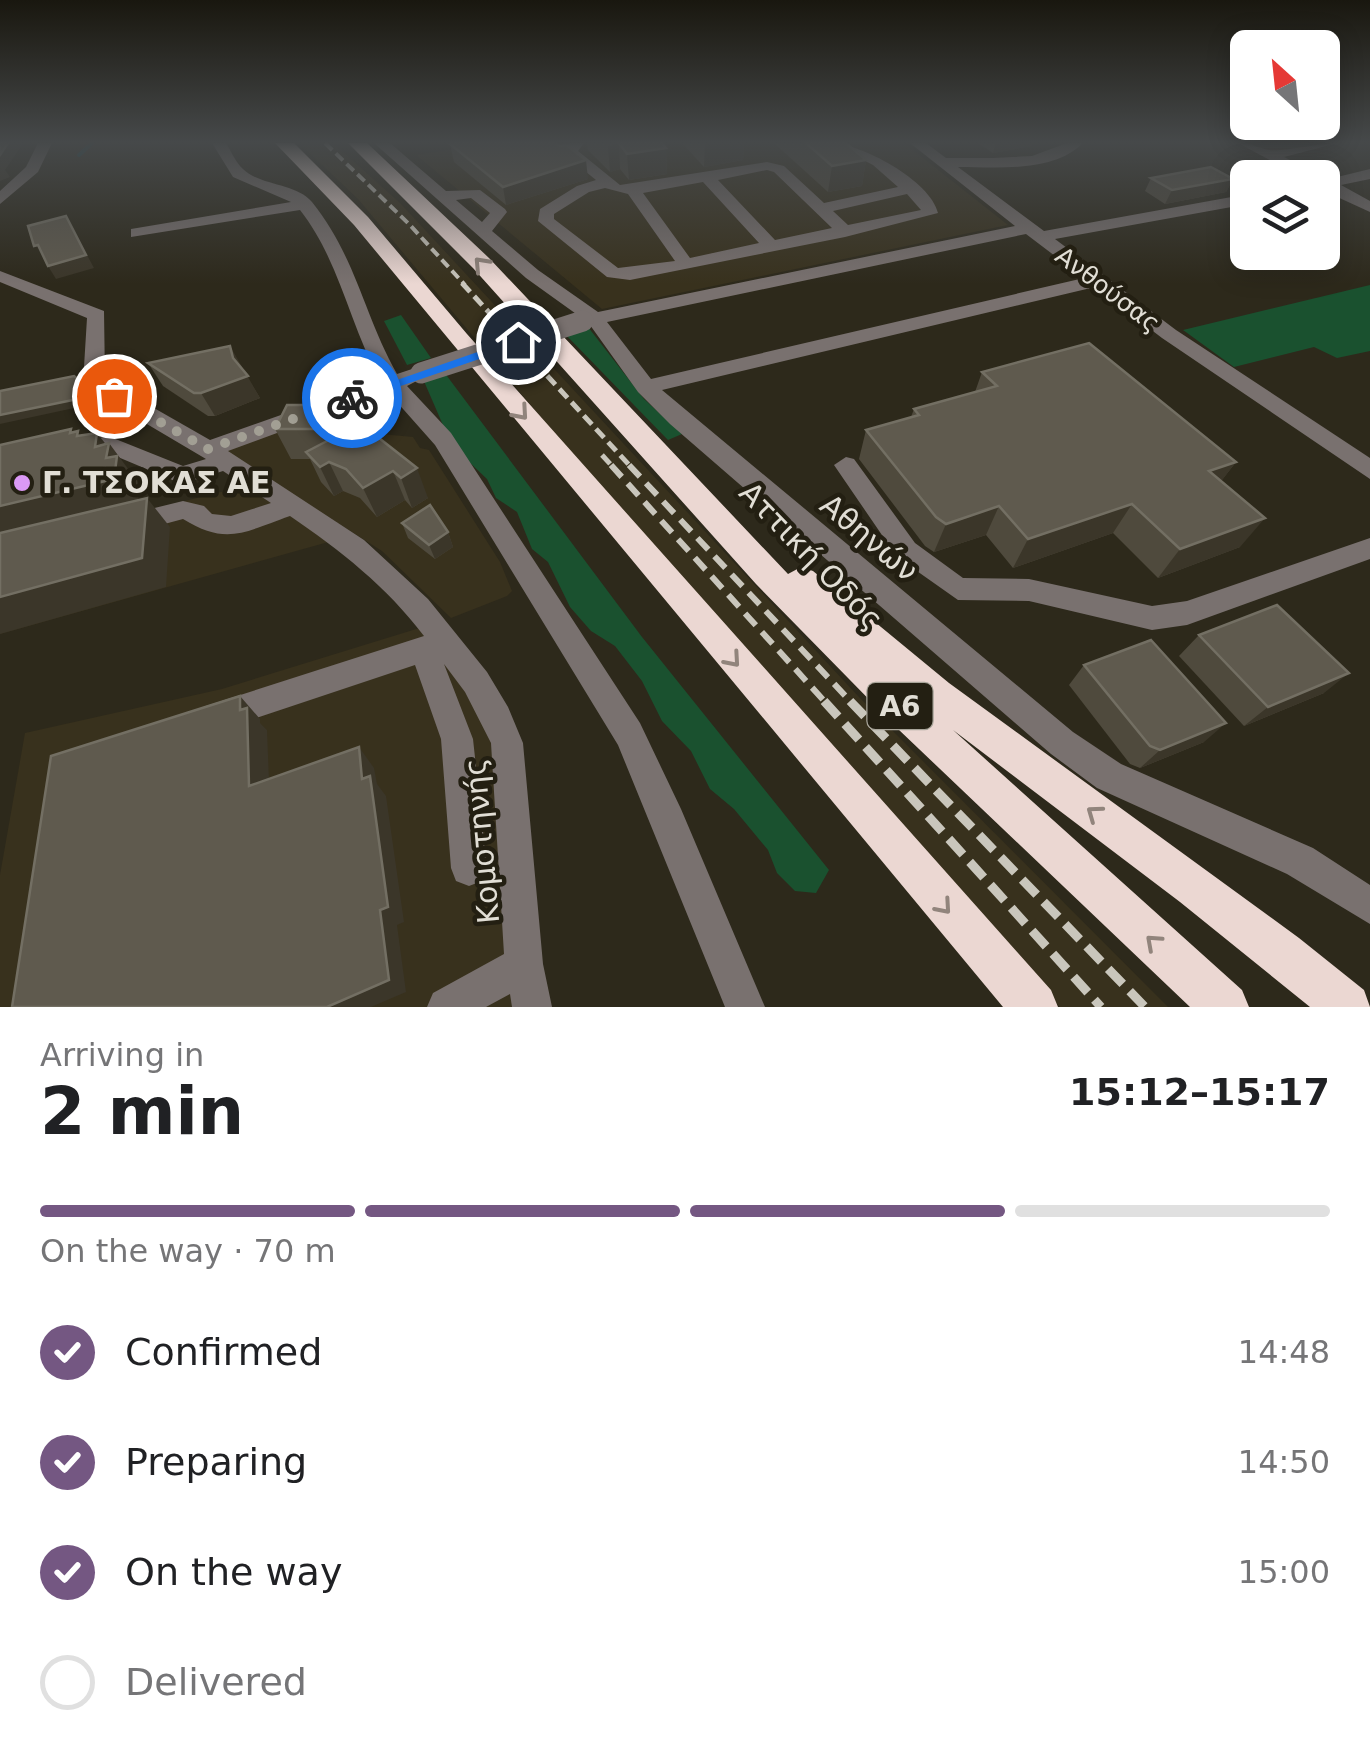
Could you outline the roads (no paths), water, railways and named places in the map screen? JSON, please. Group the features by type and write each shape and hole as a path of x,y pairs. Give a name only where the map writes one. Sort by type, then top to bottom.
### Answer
{"highway":[{"path":"330,190 1034,1007"},
{"name":"Αττική Οδός","path":"406,190 481,263 768,575 911,717 1225,1007"},
{"path":"593,388 872,645 949,708 1173,870 1347,1007"},
{"path":"985,954 1025,1007"}],"street":[{"path":"274,190 305,204 342,261 369,342 392,383 443,439 507,538 554,622 601,686 670,820 745,1007"},
{"name":"Αθηνών","path":"438,190 589,320 646,388 854,570 1077,754 1109,776 1160,802 1225,825 1300,861 1370,906"},
{"path":"586,190 564,198 546,212 546,222 614,272 630,275 930,212 928,204 911,190"},
{"path":"633,190 686,264"},
{"path":"719,190 772,247"},
{"path":"801,190 845,232"},
{"path":"821,209 906,190"},
{"name":"Ανθούσας","path":"979,190 1097,281 1304,428 1370,470"},
{"path":"1340,191 1370,207"},
{"path":"54,456 108,444 182,475 218,455 392,383 589,320 1033,233 1230,202"},
{"path":"137,233 305,204"},
{"name":"Κομοτηνής","path":"0,276 98,316 94,383 218,455 355,548 401,588 476,682 498,717 507,743 524,964 532,1007"},
{"path":"646,388 1097,281"},
{"name":"Ανθούσας","path":"1304,428 1370,481"},
{"path":"846,465 906,550 958,589 1029,590 1152,618 1187,614 1370,548"},
{"path":"110,528 183,510 195,513 205,522 231,526 294,505"},
{"path":"189,724 424,648 457,739 470,868"},
{"path":"442,699 476,682"},
{"path":"457,739 498,717"},
{"path":"447,1007 524,964"}],"railway":[{"path":"374,190 465,285"},
{"path":"462,283 631,467"},
{"path":"602,455 613,467"},
{"path":"611,465 826,703"},
{"path":"629,465 852,703"},
{"path":"824,701 1101,1007"},
{"path":"850,701 1145,1007"}],"place":[{"name":"Γ. ΤΣΟΚΑΣ ΑΕ","path":"22,483"}]}
